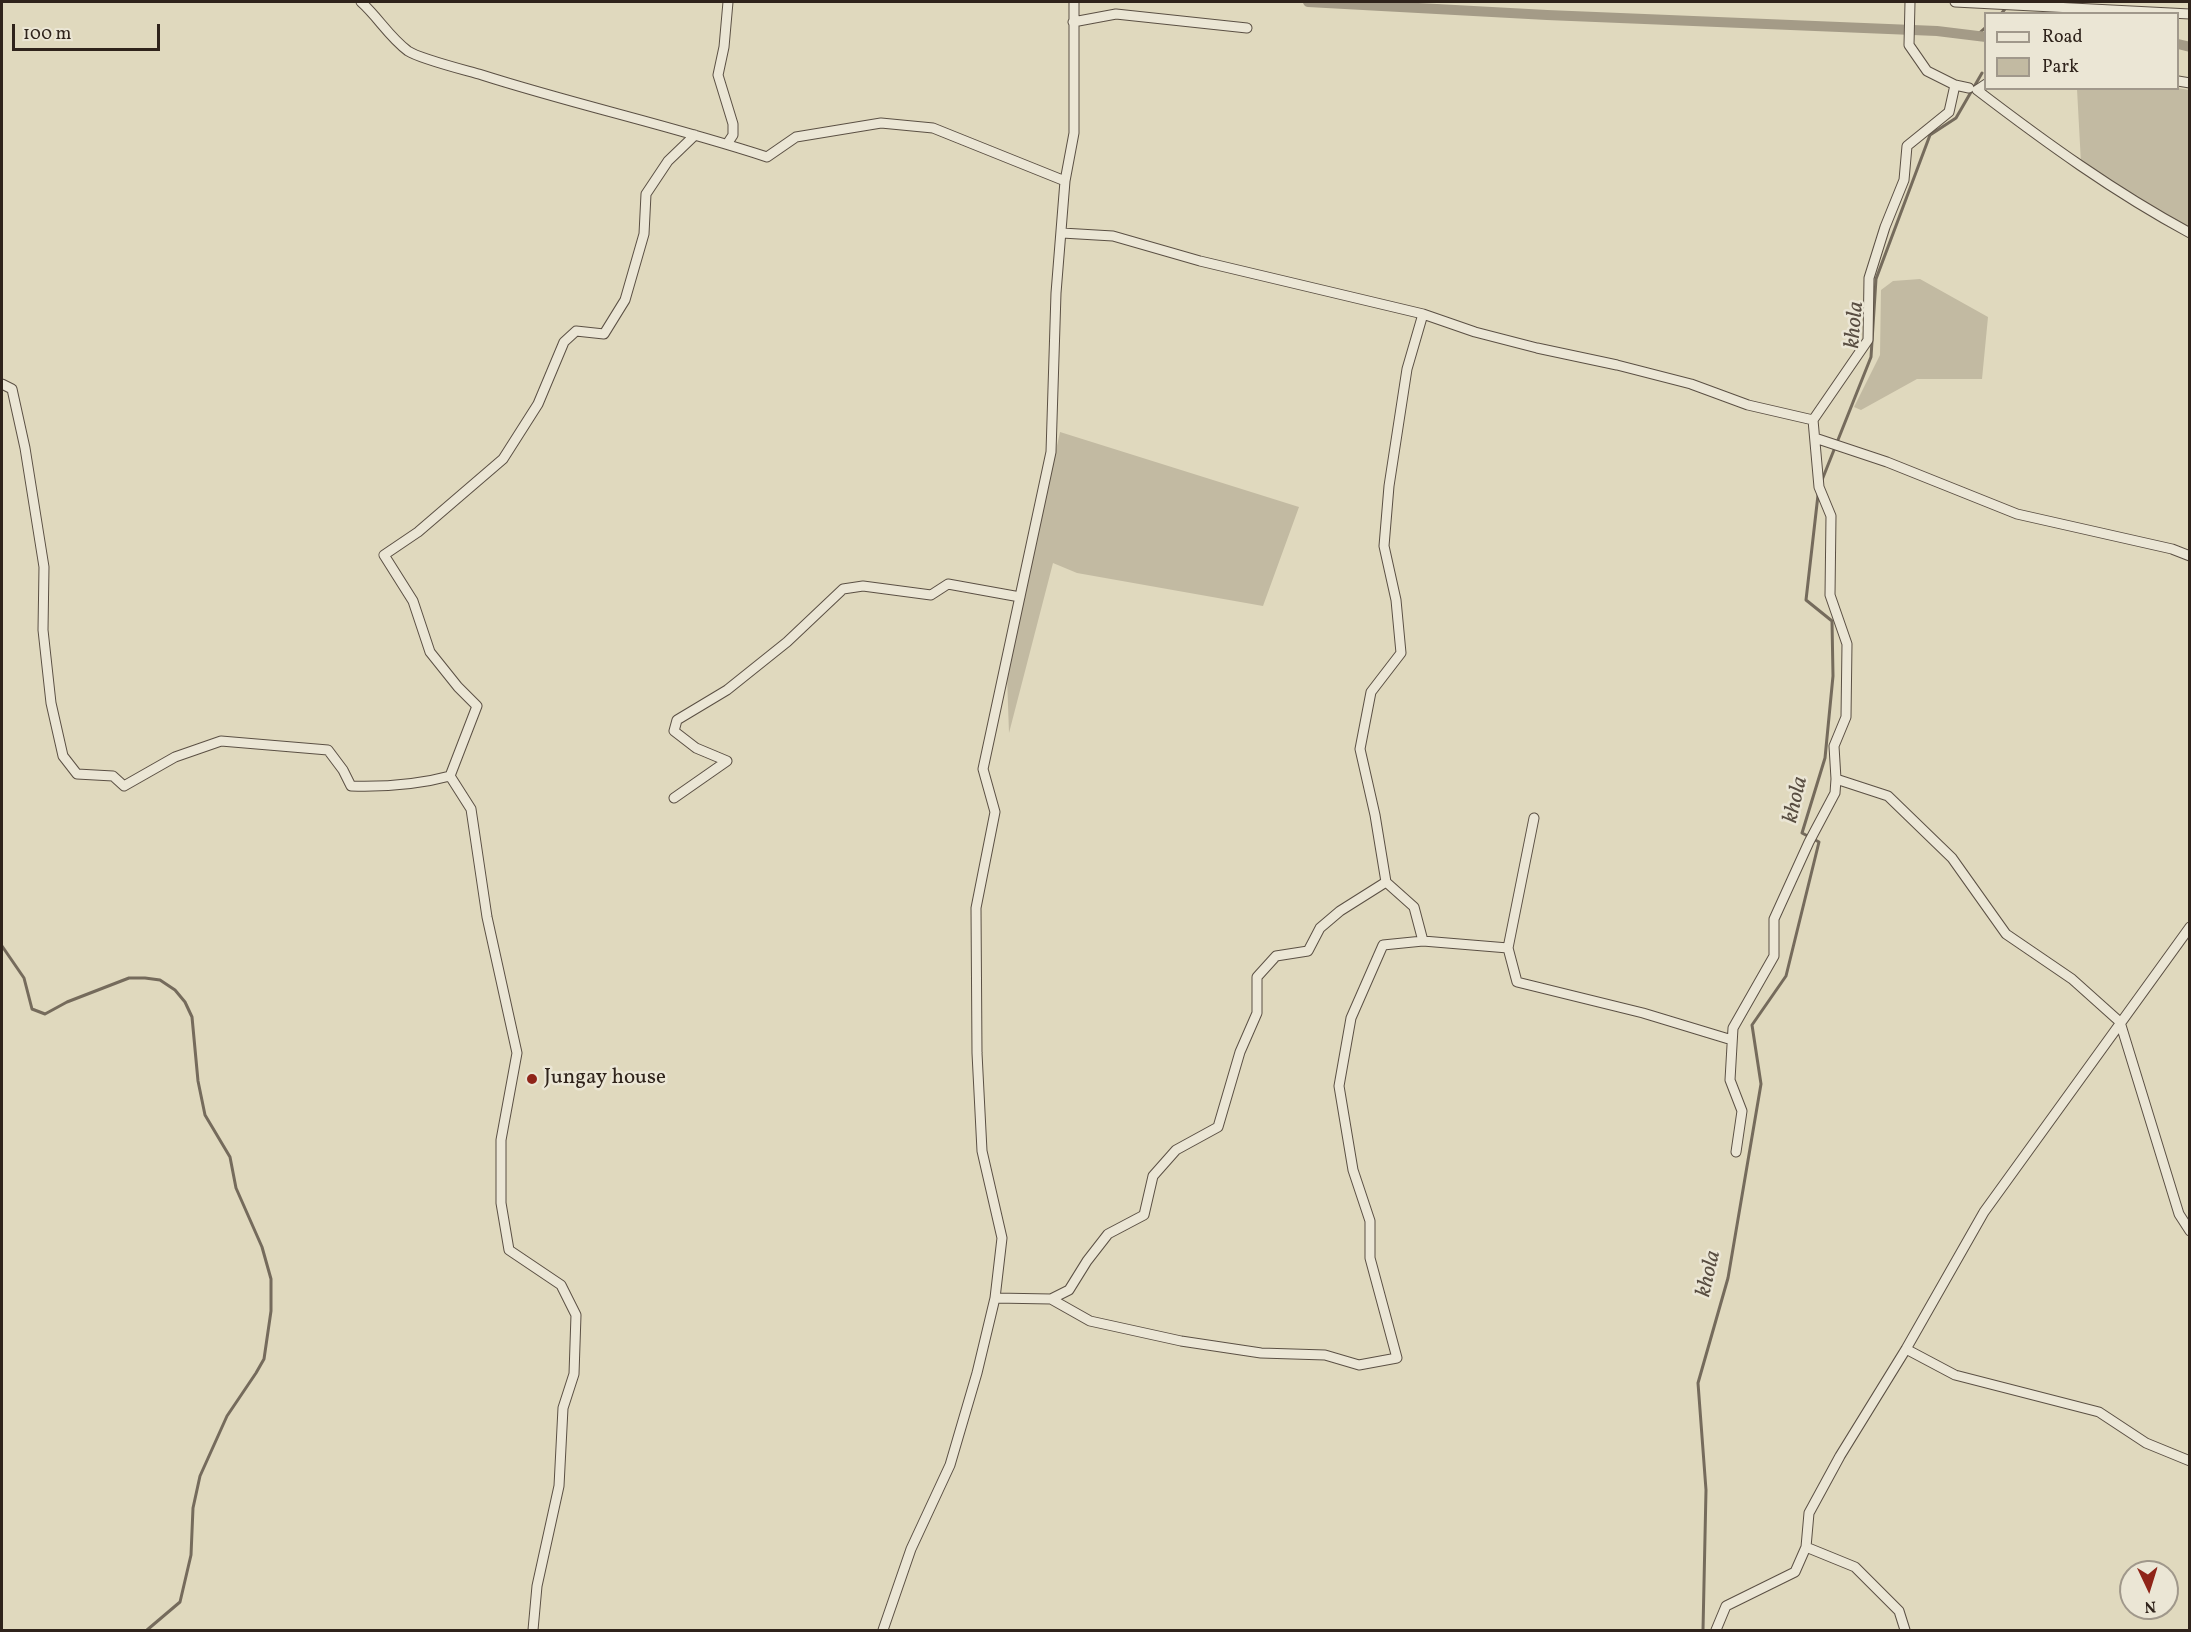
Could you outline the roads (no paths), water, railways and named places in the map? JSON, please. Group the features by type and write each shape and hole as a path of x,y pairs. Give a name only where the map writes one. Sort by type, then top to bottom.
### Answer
{"street":[{"path":"361,2 410,52 536,92 767,157 796,137 881,123 933,128 1065,181"},
{"path":"727,144 733,135 734,124 718,75 724,47 728,2"},
{"path":"883,1630 911,1549 950,1465 995,1298 1002,1238 982,1151 977,1053 976,908 995,812 983,769 1051,452 1056,293 1065,181 1074,133 1074,2"},
{"path":"1910,2 1909,45 1927,71 1955,85 1969,88"},
{"path":"1955,2 2151,12"},
{"path":"1073,22 1116,14 1247,28"},
{"path":"1736,1152 1742,1111 1730,1080 1733,1028 1774,956 1774,919 1811,838 1835,793 1834,746 1846,717 1847,644 1830,595 1831,516 1819,487 1813,420 1868,340 1869,278 1885,227 1904,180 1907,146 1949,112 1955,85"},
{"path":"1984,85 1977,90 2012,117 2142,207 2190,233"},
{"path":"450,776 477,706 458,687 430,652 413,601 384,555 418,532 503,459 538,404 564,342 576,331 604,334 625,300 644,234 646,194 668,161 695,135"},
{"path":"1062,232 1113,236 1200,261 1423,314 1475,332 1537,348 1691,384 1748,405 1813,420"},
{"path":"1423,314 1407,369 1389,486 1384,546 1396,600 1401,653 1371,692 1360,749 1375,815 1386,882 1414,907 1423,941"},
{"path":"2,384 12,389 36,509 44,567 44,630 51,703 63,756 77,774 113,776 124,786 175,757 221,741 328,750 343,770 351,786 381,787 421,784 450,776"},
{"path":"1815,438 1887,462 2017,514 2172,549 2190,556"},
{"path":"674,798 727,761 696,748 674,731 677,720 735,683 787,642 843,589 863,586 930,595 948,584 1020,597"},
{"path":"450,776 471,809 487,917 517,1053 501,1140 501,1203 509,1250 561,1286 576,1314 574,1374 563,1408 559,1486 537,1586 532,1630"},
{"path":"1836,779 1888,796 1952,858 2006,934 2072,979 2120,1022 2179,1214 2190,1231"},
{"path":"1534,818 1508,948 1517,982 1643,1013 1732,1040"},
{"path":"995,1298 1051,1299 1069,1290 1087,1261 1108,1234 1144,1215 1153,1176 1176,1150 1218,1127 1240,1053 1257,1013 1257,977 1276,956 1308,951 1320,928 1340,910 1386,882"},
{"path":"1716,1630 1726,1606 1795,1572 1806,1547 1809,1513 1840,1456 1906,1349 1984,1212 2190,927"},
{"path":"1051,1299 1090,1321 1181,1341 1261,1353 1325,1356 1359,1365 1397,1358 1370,1258 1370,1221 1353,1170 1340,1086 1351,1018 1383,945 1423,941 1508,948"},
{"path":"1906,1349 1955,1375 2099,1413 2146,1443 2190,1461"},
{"path":"1806,1547 1855,1567 1899,1611 1905,1630"}],"waterway":[{"path":"1308,2 1547,15 1937,31 1984,37"},
{"name":"khola","path":"1975,37 1984,29"},
{"path":"2179,44 2190,47"},
{"name":"khola","path":"1822,480 1871,357 1876,279 1930,135 1956,118 1982,73"},
{"name":"khola","path":"1703,1630 1706,1490 1698,1383 1728,1278 1761,1084 1752,1025 1786,976 1819,842 1802,833 1825,758 1833,676 1832,621 1806,600 1818,495"},
{"path":"2,946 24,978 32,1009 45,1014 67,1002 129,978 160,980 175,990 185,1002 192,1017 198,1081 205,1115 230,1157 236,1188 262,1247 271,1279 271,1311 264,1359 227,1416 200,1476 193,1508 191,1555 180,1602 147,1630"}],"place":[{"name":"Jungay house","path":"532,1079"}]}
